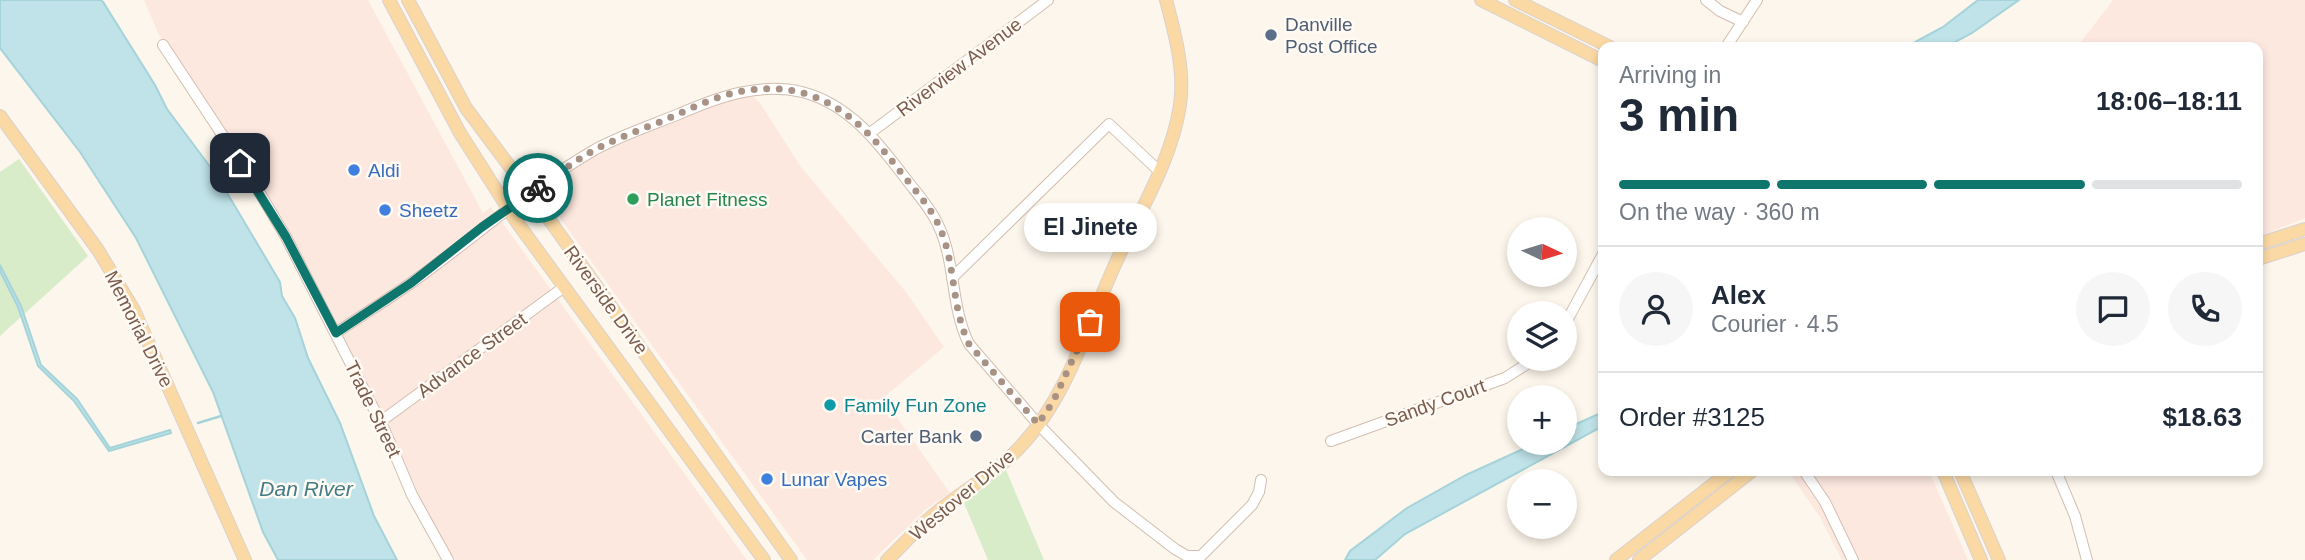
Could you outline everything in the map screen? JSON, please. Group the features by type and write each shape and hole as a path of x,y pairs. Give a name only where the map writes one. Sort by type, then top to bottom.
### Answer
{"main road":[{"name":"Riverside Drive","path":"389,0 460,133 508,209 764,560"},
{"name":"Riverside Drive","path":"408,0 466,108 792,560"},
{"name":"Westover Drive","path":"887,560 934,514 1021,446 1053,402 1159,172 1178,119 1181,80 1175,36 1166,0"},
{"path":"1481,0 1598,58"},
{"path":"1515,0 1600,42"},
{"name":"Memorial Drive","path":"0,116 78,221 123,291 160,365 245,560"},
{"path":"2263,242 2305,229"},
{"path":"2263,257 2305,244"},
{"path":"1616,560 1724,476"},
{"path":"1639,560 1746,476"},
{"path":"1945,476 1982,560"},
{"path":"1962,476 1999,560"},
{"path":"896,560 906,542"}],"street":[{"name":"Riverview Avenue","path":"870,133 1048,0"},
{"path":"1706,0 1742,22"},
{"path":"1729,42 1757,0"},
{"name":"Trade Street","path":"163,46 279,226 336,333 412,495 448,560"},
{"path":"336,333 411,283 508,209 598,149 690,109 744,91 781,90 815,96 844,112 870,133 940,228 961,328 969,344 1038,424 1129,515 1175,549 1192,557 1206,552 1252,505 1259,492 1261,480"},
{"path":"952,278 1109,124 1159,172"},
{"path":"1577,302 1598,263"},
{"name":"Advance Street","path":"380,422 564,287"},
{"name":"Sandy Court","path":"1331,441 1505,378 1516,371"},
{"path":"1807,476 1825,502 1853,560"},
{"path":"2058,476 2075,516 2087,560"}],"shaded area":[{"path":"144,0 368,0 483,213 491,207 747,560 456,560 422,504 394,440 277,212 158,33"},
{"path":"2113,0 2305,0 2305,218 2263,235 2263,42 2081,42"},
{"path":"751,94 760,103 801,167 906,292 944,347 883,398 950,493 926,509 873,560 807,560 542,193 571,170 609,149 711,107"},
{"path":"1791,476 1931,476 1968,560 1842,560 1820,517"}],"green space":[{"path":"19,159 88,256 0,336 0,172"},
{"path":"1006,470 1044,560 988,560 964,503"}],"water":[{"name":"Dan River","path":"0,0 103,2 167,109 217,176 280,282 282,296 295,318 308,358 340,423 374,516 397,560 278,560 263,532 213,392 136,238 80,152 0,48"},
{"path":"1978,0 2019,0 1955,42 1915,42 1943,27"},
{"path":"0,265 21,306 41,365 77,399 110,448 170,430 171,433 109,451 74,401 38,366 18,307 0,271"},
{"path":"1598,414 1598,429 1577,440 1577,424"},
{"path":"1510,455 1550,455 1524,469 1507,469 1507,478 1405,534 1375,560 1345,560 1350,551 1407,508 1466,475"}],"waterway":[{"path":"198,423 221,416"}],"way so far":[{"path":"538,188 614,141 729,94 759,90 800,92 829,102 870,133 933,215 946,248 961,328 969,344 1038,424 1053,402 1090,322"}],"place":[{"name":"Danville Post Office","path":"1271,35"},
{"name":"Aldi","path":"354,170"},
{"name":"Planet Fitness","path":"633,199"},
{"name":"Sheetz","path":"385,210"},
{"name":"El Jinete","path":"1090,322"},
{"name":"Family Fun Zone","path":"830,405"},
{"name":"Carter Bank","path":"976,436"},
{"name":"Lunar Vapes","path":"767,479"}],"route":[{"path":"240,163 286,237 336,333 411,283 482,227 538,188"}]}
